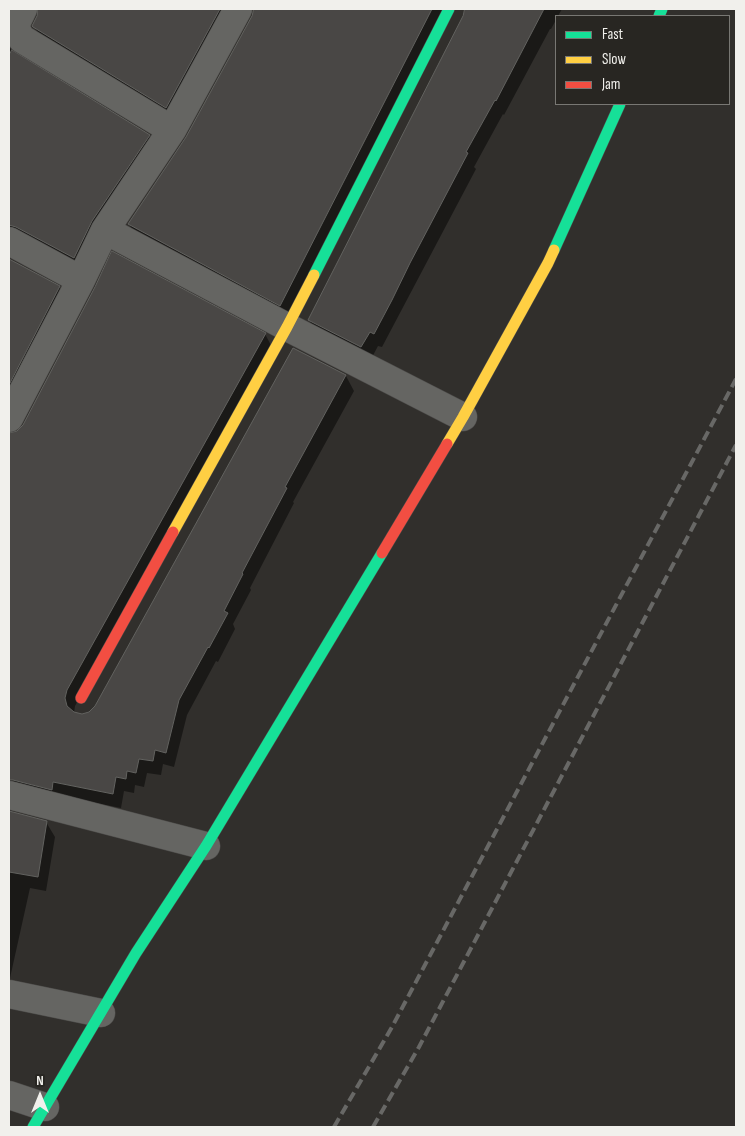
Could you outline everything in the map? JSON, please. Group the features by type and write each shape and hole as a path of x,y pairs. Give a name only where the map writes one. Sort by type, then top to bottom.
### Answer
{"street":[{"path":"23,9 16,25 17,32 22,39 172,130"},
{"path":"9,418 105,230 172,130 238,9"},
{"path":"81,698 287,327 449,9"},
{"path":"9,1094 39,1117 136,953 206,846 463,417 548,263 620,105"},
{"path":"105,230 287,327 463,417"},
{"path":"9,241 81,280"},
{"path":"9,795 206,846"},
{"path":"9,994 101,1013"}],"building":[{"path":"38,9 220,9 166,108 33,27"},
{"path":"254,9 432,9 280,306 128,224 186,137 252,16"},
{"path":"465,9 544,9 496,101 466,152 468,153 374,334 370,332 361,347 308,320"},
{"path":"12,50 150,135 92,221 74,258 9,225 9,56"},
{"path":"112,251 266,333 67,690 65,698 67,706 74,712 82,714 89,712 95,706 293,348 346,375 285,487 287,488 242,573 224,611 228,613 179,700 166,753 155,750 153,761 139,759 136,773 127,771 126,779 116,777 113,794 53,782 52,790 9,780 9,433 17,431 23,425"},
{"path":"9,259 60,286 9,385"},
{"path":"9,811 47,821 38,877 9,872"}],"railway":[{"path":"334,1127 392,1027 736,379"},
{"path":"373,1127 419,1047 736,445"}],"traffic: fast":[{"path":"314,275 449,9"},
{"path":"659,15 662,9"},
{"path":"554,250 620,105"},
{"path":"33,1127 136,953 206,846 382,553"}],"traffic: slow":[{"path":"447,444 554,250"},
{"path":"173,532 314,275"}],"traffic: jam":[{"path":"382,553 447,444"},
{"path":"81,698 173,532"}]}
